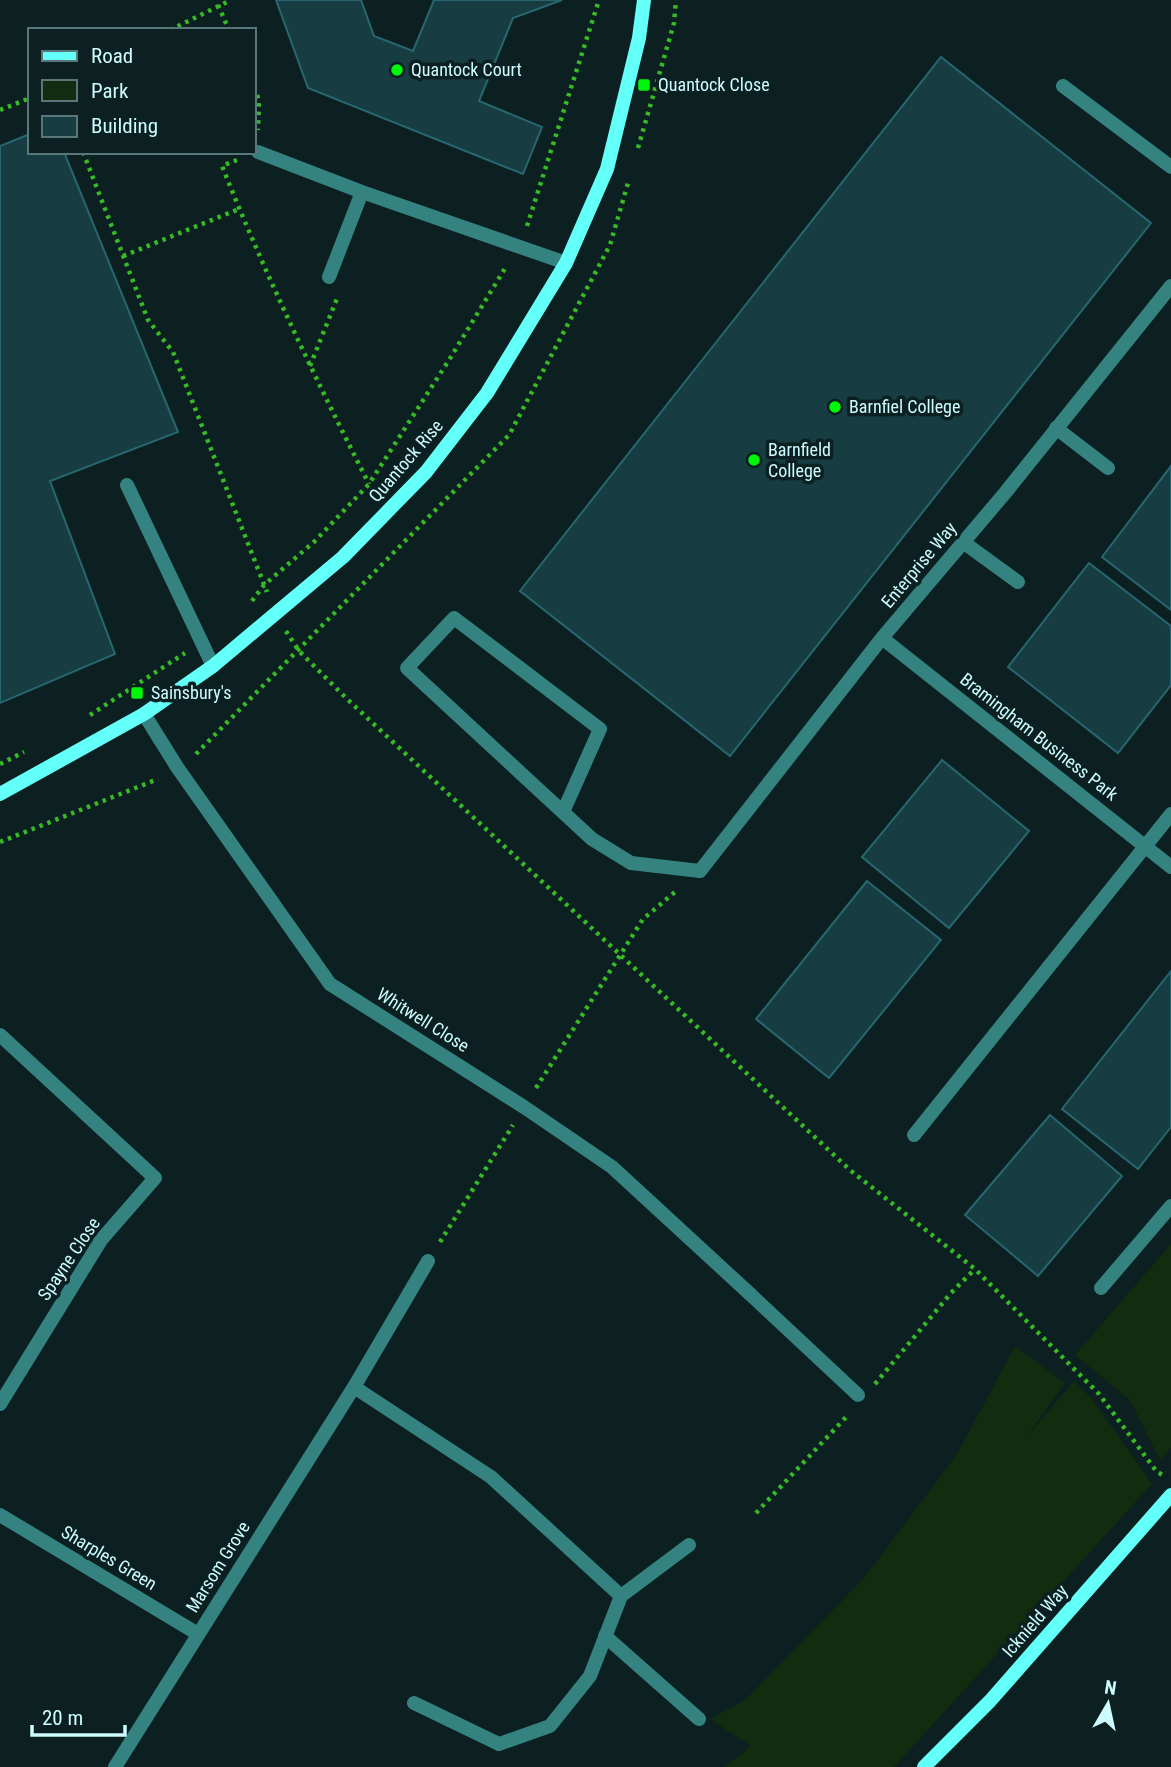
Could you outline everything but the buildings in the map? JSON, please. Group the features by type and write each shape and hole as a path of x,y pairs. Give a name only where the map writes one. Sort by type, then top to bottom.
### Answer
{"street":[{"name":"Quantock Rise","path":"0,794 144,714 213,666 343,557 426,472 487,393 566,263 607,169 639,38 644,0"},
{"path":"1063,86 1171,167"},
{"path":"258,152 362,192 566,263"},
{"path":"329,277 362,192"},
{"name":"Enterprise Way","path":"700,871 882,638 1171,286"},
{"path":"1056,429 1108,468"},
{"path":"127,485 213,666"},
{"path":"963,542 1018,582"},
{"path":"563,812 600,729 454,618 407,668 592,839 631,863 700,871"},
{"name":"Bramingham Business Park","path":"882,638 1171,867"},
{"name":"Whitwell Close","path":"144,714 177,767 330,984 524,1107 611,1167 858,1395"},
{"path":"914,1135 1171,814"},
{"name":"Spayne Close","path":"0,1035 155,1178 101,1240 0,1404"},
{"path":"1101,1288 1171,1206"},
{"name":"Marsom Grove","path":"115,1767 354,1387 428,1261"},
{"path":"354,1387 491,1477 621,1596"},
{"name":"Icknield Way","path":"924,1767 990,1701 1171,1495"},
{"name":"Sharples Green","path":"0,1515 198,1634"},
{"path":"414,1703 499,1744 550,1726 590,1676 621,1596 690,1545"},
{"path":"605,1636 699,1719"}],"path":[{"path":"174,28 231,0"},
{"path":"250,605 264,585 315,541 369,484 506,266 525,230 599,0"},
{"path":"218,5 228,28"},
{"path":"256,91 260,100 258,152"},
{"path":"0,110 28,99"},
{"path":"84,154 148,320 173,352 275,614 299,651 850,1170 975,1269 1099,1394 1157,1472 1171,1479"},
{"path":"253,154 222,166 310,367 369,484"},
{"path":"123,256 239,209"},
{"path":"310,367 340,291 329,277"},
{"path":"87,717 202,642"},
{"path":"0,764 32,747"},
{"path":"0,842 159,779"},
{"path":"428,1261 643,919 700,871"}],"green space":[{"path":"1171,1244 1171,1448 1160,1460 1130,1400 1075,1355"},
{"path":"1015,1346 1065,1383 1025,1439 1074,1381 1093,1400 1152,1484 894,1767 725,1767 751,1746 710,1719 745,1700 864,1578 957,1454"}],"place":[{"name":"Quantock Court","path":"397,70"},
{"name":"Quantock Close","path":"644,85"},
{"name":"Barnfiel College","path":"835,407"},
{"name":"Barnfield College","path":"754,460"},
{"name":"Sainsbury's","path":"137,693"}]}
